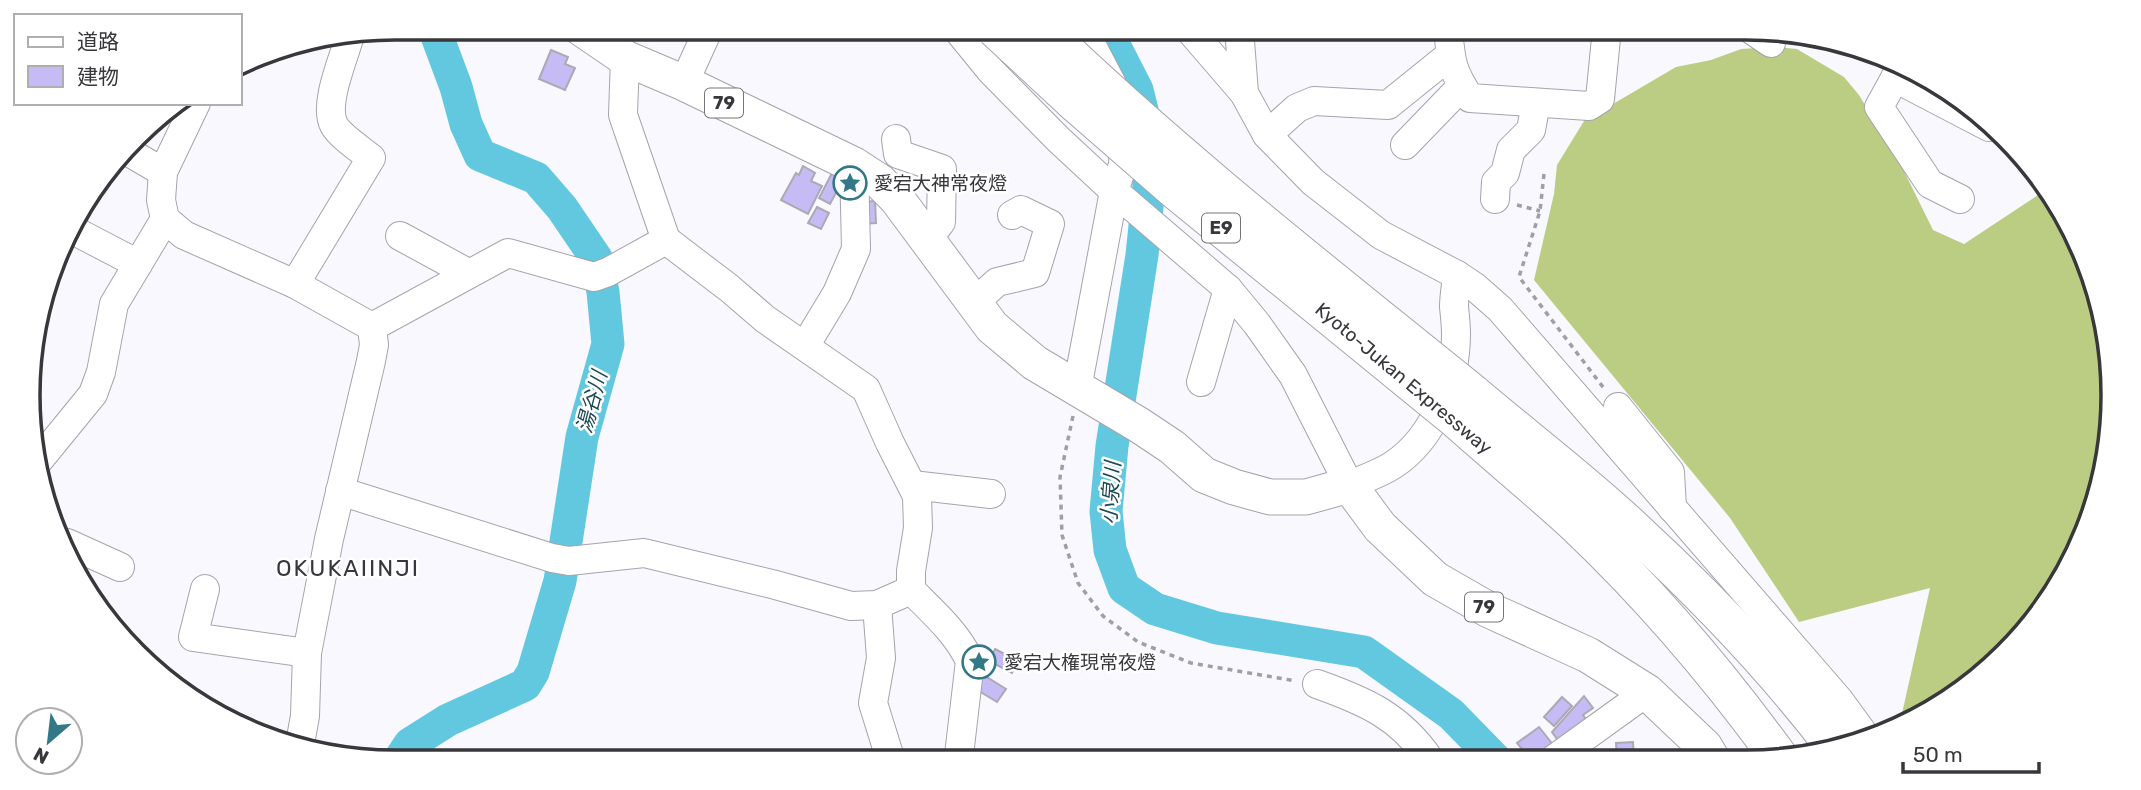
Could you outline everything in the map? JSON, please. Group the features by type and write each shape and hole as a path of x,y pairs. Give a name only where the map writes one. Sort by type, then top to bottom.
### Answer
{"highway":[{"name":"Kyoto-Jukan Expressway","path":"1008,40 1077,105 1172,187 1464,406 1630,526 1724,615 1803,705 1830,740"},
{"name":"Kyoto-Jukan Expressway","path":"1053,40 1191,166 1464,406 1662,612 1744,710 1772,749"}],"main road":[{"name":"79","path":"599,40 625,58 684,83 854,165 880,181 897,199 992,327 1035,363 1139,425 1172,447 1204,475 1269,497 1306,497 1349,485 1380,527 1435,579 1489,610 1588,655 1647,692 1707,750"}],"street":[{"path":"684,83 704,40"},
{"path":"966,40 1058,139 1227,289 1257,324 1293,374 1349,485 1394,464 1413,448 1433,422 1449,384 1456,335 1454,304 1457,275"},
{"path":"1080,391 1123,165 1124,127 1114,88 1088,40"},
{"path":"1198,40 1244,93 1267,135 1313,182 1381,235 1457,275 1500,309 1839,699 1861,730"},
{"path":"1240,40 1244,93"},
{"path":"1449,42 1456,77 1470,98 1590,106 1600,99 1606,40"},
{"path":"1267,135 1297,108 1314,101 1388,105 1449,42"},
{"path":"295,284 371,158 335,128 331,115 331,100 349,43"},
{"path":"625,58 623,115 666,240 765,319 866,389 917,496 918,527 911,570 911,590 946,625 970,661 960,750"},
{"path":"1897,74 1879,107 1930,184 1961,199"},
{"path":"1898,75 1946,102"},
{"path":"1405,145 1462,86"},
{"path":"1495,199 1496,182 1505,173 1511,150 1531,130 1536,103"},
{"path":"195,105 163,172 161,200 165,219 184,235 295,284 372,327"},
{"path":"896,139 898,153 942,169 941,222 928,240"},
{"path":"134,155 163,172"},
{"path":"805,346 837,293 856,249 854,165"},
{"path":"973,304 997,282 1035,274 1050,224 1021,210 1012,215"},
{"path":"45,453 93,394 101,372 114,304 165,219"},
{"path":"80,233 138,264"},
{"path":"400,236 468,273"},
{"path":"372,327 508,253 601,274 666,240"},
{"path":"1200,382 1227,289"},
{"path":"301,738 306,716 307,653 329,540 371,361 374,345 372,327"},
{"path":"1618,407 1670,472 1672,508"},
{"path":"912,485 991,494"},
{"path":"340,491 560,560 644,553 850,606 877,605 911,590"},
{"path":"74,546 121,565"},
{"path":"205,589 193,637 307,653"},
{"path":"877,605 881,658 873,703 888,750"},
{"path":"1317,684 1357,698 1390,717 1423,750"},
{"path":"1566,750 1647,692"}],"path":[{"path":"1544,174 1540,211 1519,277 1618,407"},
{"path":"1531,208 1540,211"},
{"path":"1080,391 1060,477 1062,535 1078,583 1103,616 1138,642 1191,663 1317,684"}],"green space":[{"path":"1741,49 1797,49 1844,77 1859,95 1899,161 1933,230 1964,244 2039,195 2074,259 2089,303 2098,349 2100,418 2089,487 2074,531 2041,592 1997,646 1943,690 1902,713 1930,588 1799,622 1730,518 1534,280 1554,194 1557,165 1584,121 1676,67 1711,60"}],"building":[{"path":"551,50 568,57 565,64 575,68 565,90 539,79"},
{"path":"803,166 815,173 811,181 822,186 808,214 781,200"},
{"path":"833,171 845,176 830,204 819,198"},
{"path":"875,201 876,223 860,224 859,202"},
{"path":"817,207 829,213 821,229 808,223"},
{"path":"995,649 1018,661 1012,673 989,661"},
{"path":"982,674 1006,689 997,702 974,688"},
{"path":"1584,696 1593,708 1583,715 1588,722 1560,743 1552,732"},
{"path":"1562,697 1572,706 1554,726 1544,717"},
{"path":"1539,727 1554,746 1548,750 1523,750 1517,743"},
{"path":"1633,742 1633,750 1616,750 1616,743"}],"waterway":[{"name":"湯谷川","path":"406,750 410,744 448,720 525,685 533,672 560,581 582,437 608,344 603,292 596,258 562,208 536,178 480,155 466,124 438,40"},
{"name":"小泉川","path":"1110,40 1137,90 1146,127 1149,187 1142,255 1112,446 1106,511 1110,550 1124,588 1155,609 1217,628 1364,652 1451,714 1486,750"}],"place":[{"name":"愛宕大神常夜燈","path":"850,183"},
{"name":"愛宕大権現常夜燈","path":"979,662"}],"district":[{"name":"OKUKAIINJI","path":"348,568"}]}
